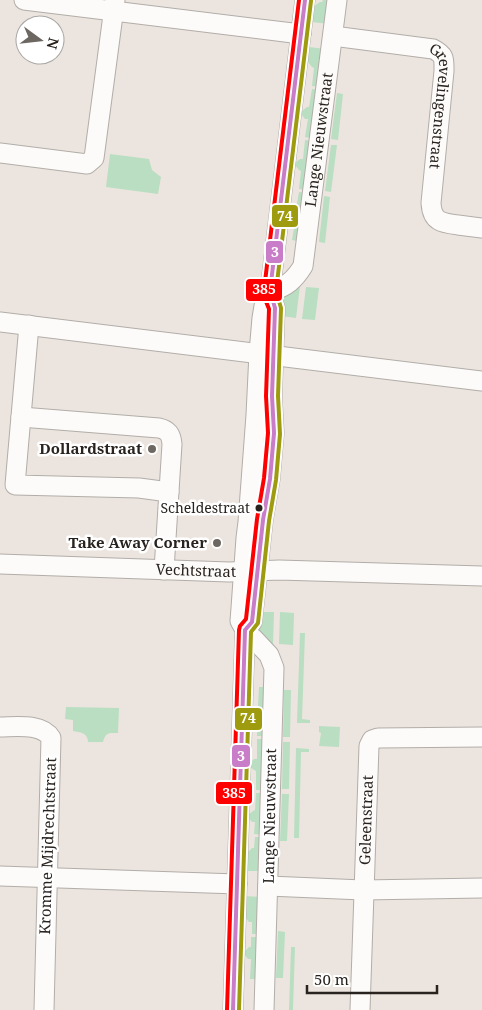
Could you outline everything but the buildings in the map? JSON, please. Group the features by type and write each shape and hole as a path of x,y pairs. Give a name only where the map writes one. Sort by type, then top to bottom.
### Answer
{"street":[{"path":"24,0 115,5 301,34"},
{"name":"Lange Nieuwstraat","path":"233,1010 245,633 240,621 263,520 270,479 274,433 272,396 266,354 275,308 271,294 305,0"},
{"name":"Lange Nieuwstraat","path":"271,294 281,289 298,275 303,266 337,0"},
{"path":"0,153 87,164 94,158 115,5"},
{"name":"Grevelingenstraat","path":"333,36 433,49 440,52 444,59 444,71 431,211 441,223 482,228"},
{"path":"0,322 482,381"},
{"path":"28,326 15,485 138,488 168,492"},
{"path":"21,417 164,429 169,432 172,438 164,570"},
{"name":"Vechtstraat","path":"0,564 164,570 251,572 279,570 482,576"},
{"name":"Lange Nieuwstraat","path":"245,633 253,638 269,655 274,668 264,1010"},
{"name":"Kromme Mijdrechtstraat","path":"0,727 35,728 48,733 51,738 44,1010"},
{"name":"Geleenstraat","path":"360,1010 368,746 372,740 378,738 482,737"},
{"path":"0,876 237,884"},
{"path":"268,886 363,890 482,888"}],"green space":[{"path":"323,0 332,0 329,24 312,22 314,6"},
{"path":"309,47 326,49 321,87 312,86 314,68 307,61"},
{"path":"312,89 321,90 315,139 305,137 308,119 305,119 301,114 302,111 309,107"},
{"path":"337,93 343,94 338,140 331,139"},
{"path":"305,140 315,141 308,190 299,189 301,171 295,165 300,159 303,159"},
{"path":"331,145 337,145 331,192 325,191"},
{"path":"110,154 149,159 152,170 161,177 158,194 106,187"},
{"path":"299,192 308,193 302,242 292,240 295,222 288,216 296,210"},
{"path":"324,196 330,197 325,243 319,242"},
{"path":"295,286 300,286 296,318 281,316 284,299 287,293"},
{"path":"306,287 319,288 315,320 302,319"},
{"path":"258,612 274,612 273,645 269,644 257,629"},
{"path":"280,612 294,613 293,645 279,644"},
{"path":"300,633 305,633 302,719 310,720 310,723 297,723"},
{"path":"259,687 268,687 267,736 257,736 258,719 255,719 251,714 251,711 258,707"},
{"path":"284,690 291,690 290,737 283,737"},
{"path":"66,707 119,708 118,733 108,734 103,742 88,742 85,735 73,731 73,720 65,719"},
{"path":"319,726 340,727 339,747 319,746 321,733 319,732"},
{"path":"257,739 267,739 265,790 256,790 256,771 249,766 254,759 257,759"},
{"path":"283,742 290,742 289,789 282,789"},
{"path":"296,748 309,749 309,752 301,752 299,838 294,838"},
{"path":"256,793 265,793 264,835 254,834 255,822 252,822 248,817 255,810"},
{"path":"282,794 289,794 287,841 280,841"},
{"path":"255,837 264,837 263,871 246,871 246,854 254,848"},
{"path":"245,896 262,897 261,934 252,934 252,922 249,922 244,916"},
{"path":"278,931 285,932 283,978 276,978"},
{"path":"251,937 261,937 260,979 250,979 251,959 248,959 244,954 251,947"},
{"path":"291,947 295,947 293,1010 289,1010"}],"transit line":[{"name":"385","path":"227,1010 239,630 246,619 257,519 264,478 268,433 266,396 269,309 264,290 299,0"},
{"name":"3","path":"233,1010 245,630 252,622 263,520 270,479 274,433 272,396 275,308 270,291 305,0"},
{"name":"74","path":"239,1010 251,632 258,623 269,521 276,480 280,434 278,396 281,308 276,291 311,1"}],"place":[{"name":"Dollardstraat","path":"152,449"},
{"name":"Scheldestraat","path":"259,508"},
{"name":"Take Away Corner","path":"217,543"}]}
